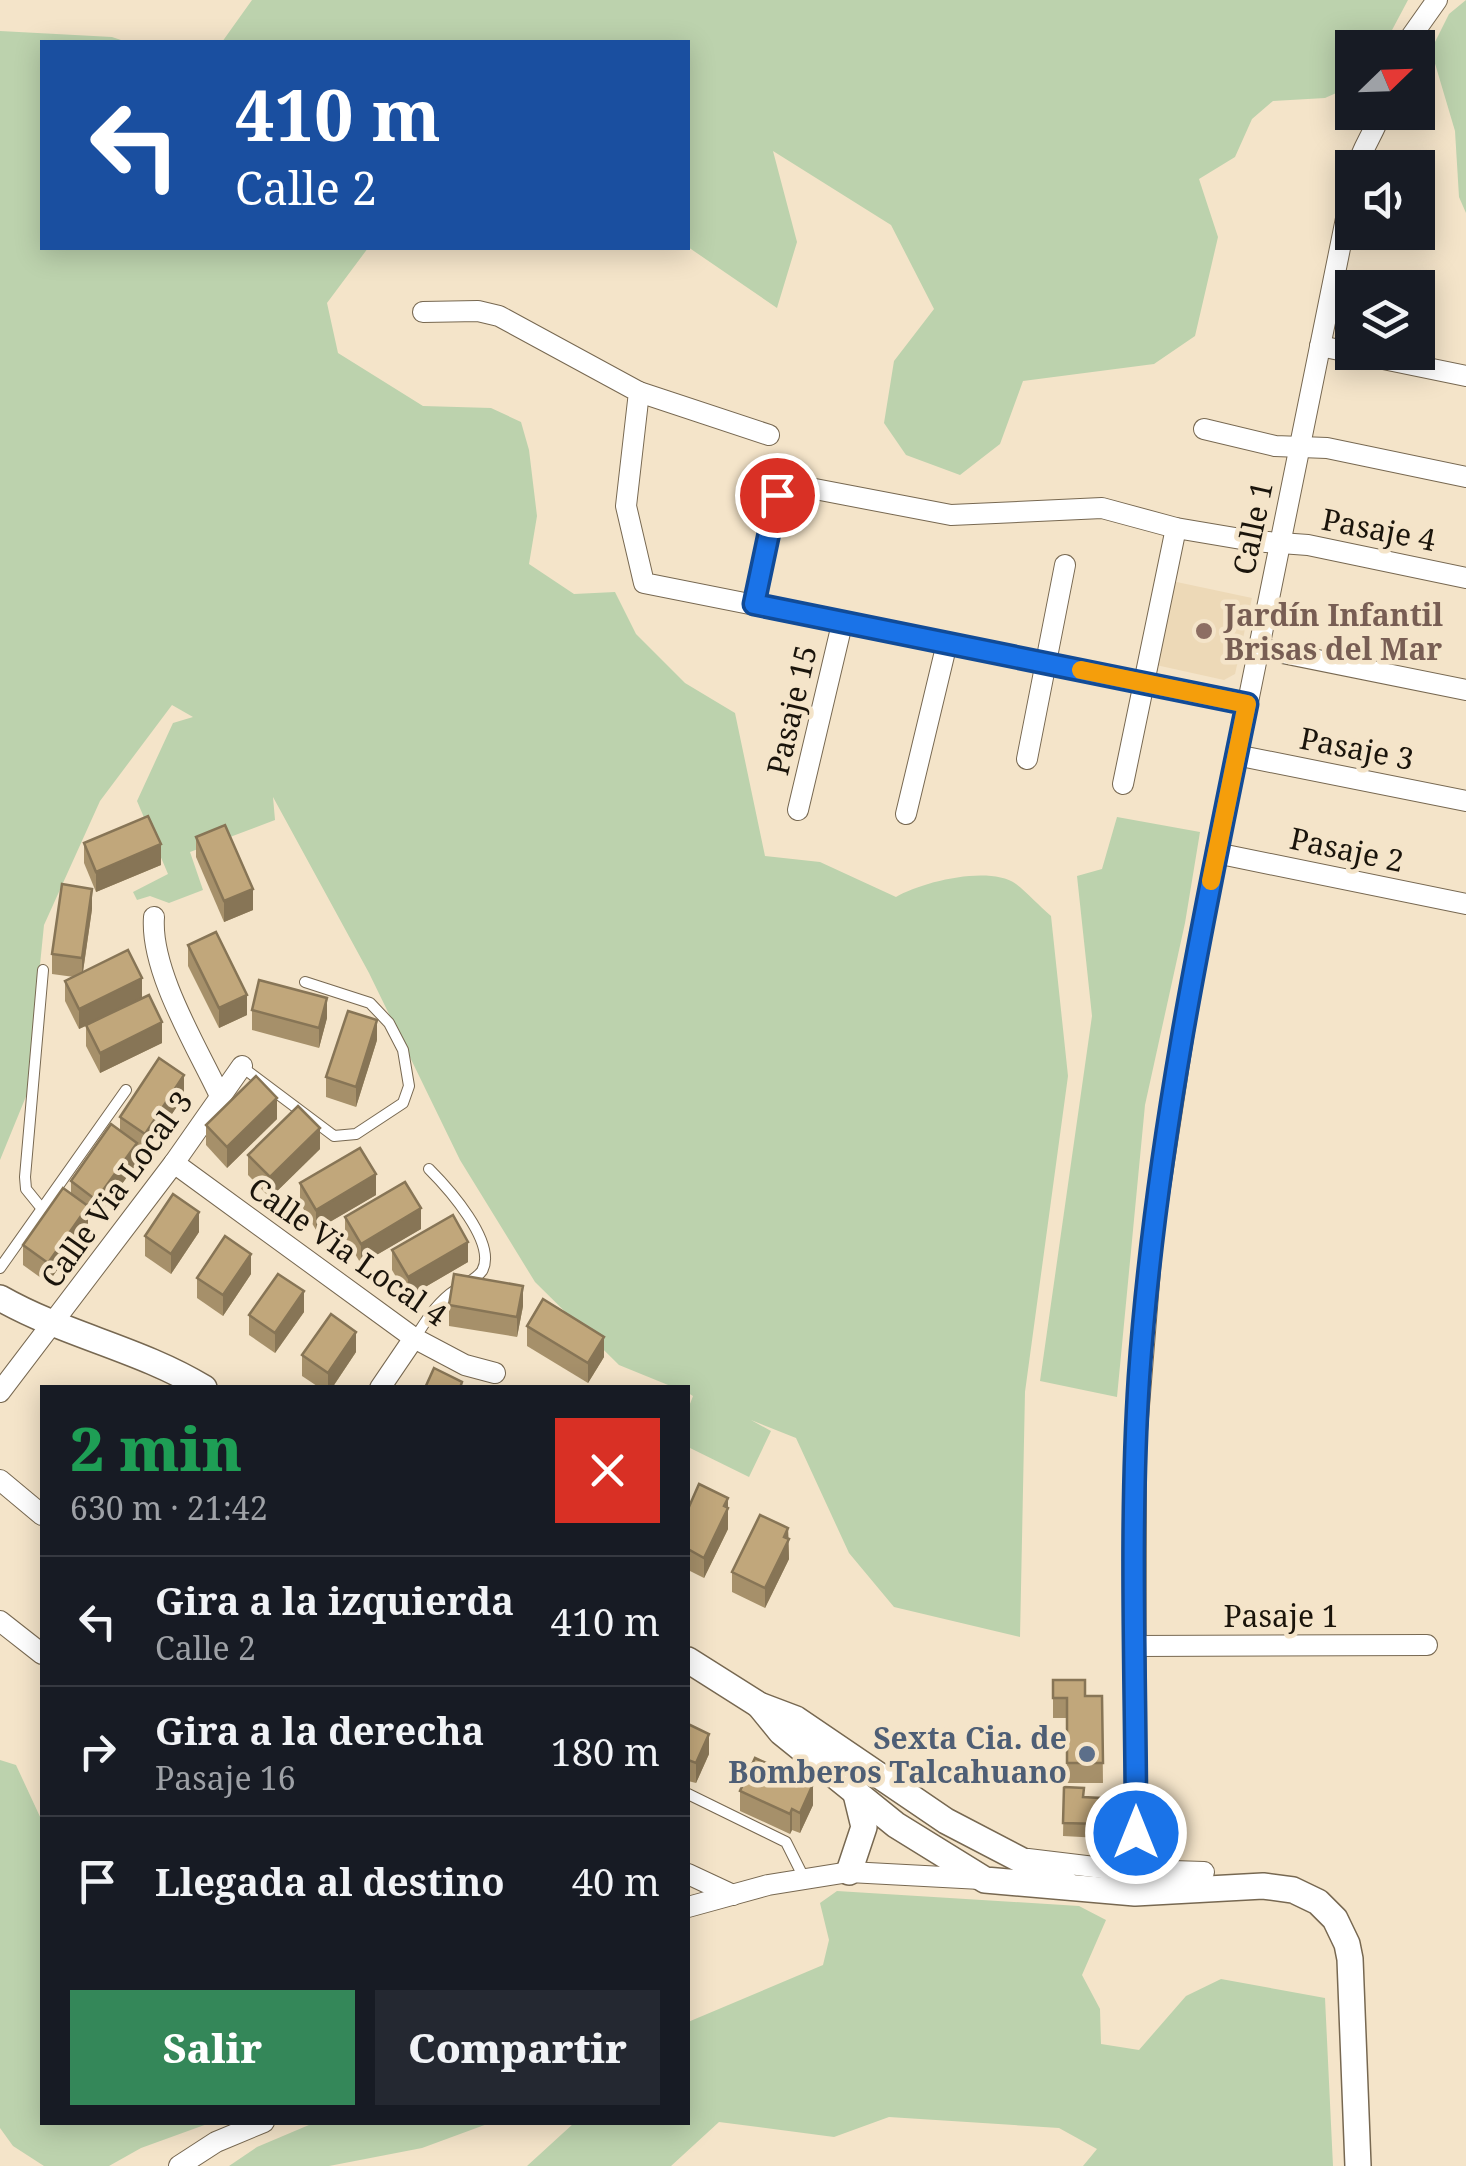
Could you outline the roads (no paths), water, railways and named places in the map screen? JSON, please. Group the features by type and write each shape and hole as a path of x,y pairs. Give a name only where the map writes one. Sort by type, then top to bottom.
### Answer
{"street":[{"path":"1416,30 1437,0"},
{"name":"Calle 1","path":"1135,1882 1136,1442 1153,1233 1180,1048 1216,853 1340,250"},
{"path":"423,312 478,310 498,316 639,392 769,435"},
{"path":"1320,346 1466,376"},
{"path":"639,392 626,506 644,582 1247,704"},
{"path":"1204,429 1275,446 1326,448 1466,477"},
{"name":"Pasaje 4","path":"754,604 778,489 814,490 951,515 1102,508 1176,528 1308,545 1466,578"},
{"path":"1123,784 1176,528"},
{"path":"1027,759 1065,565"},
{"name":"Pasaje 15","path":"798,810 842,624"},
{"path":"906,814 948,643"},
{"path":"1258,648 1466,690"},
{"name":"Pasaje 3","path":"1236,755 1466,801"},
{"name":"Pasaje 2","path":"1216,853 1466,904"},
{"path":"154,917 154,942 162,971 220,1096"},
{"name":"Calle Via Local 3","path":"0,1392 174,1163 242,1066"},
{"name":"Calle Via Local 4","path":"174,1163 414,1338 465,1365 495,1373"},
{"path":"0,1298 54,1324 164,1366 199,1385"},
{"path":"382,1385 414,1338"},
{"path":"0,1480 40,1512"},
{"path":"0,1621 40,1652"},
{"name":"Pasaje 1","path":"1136,1646 1427,1645"},
{"path":"690,1661 758,1705 796,1720 932,1812 1077,1889"},
{"path":"758,1705 782,1732 924,1845 985,1880"},
{"path":"849,1872 864,1827 854,1790"},
{"path":"1016,1858 1135,1882 1278,1887 1308,1896 1335,1919 1350,1958 1358,2166"},
{"path":"690,1907 804,1878 849,1872 1077,1889 1204,1872"},
{"path":"690,1875 733,1895"},
{"path":"179,2166 216,2142 257,2125"}],"lane":[{"path":"42,1210 26,1189 25,1177 43,970"},
{"path":"242,1066 334,1136 356,1134 403,1103 409,1086 402,1050 389,1023 370,1003 305,982"},
{"path":"0,1268 126,1090"},
{"path":"414,1338 432,1312 451,1293 480,1274 485,1262 480,1238 471,1222 429,1168"},
{"path":"690,1795 786,1842 804,1878"}],"place":[{"name":"Jardín Infantil Brisas del Mar","path":"1204,631"},
{"name":"Sexta Cia. de Bomberos Talcahuano","path":"1087,1754"}]}
